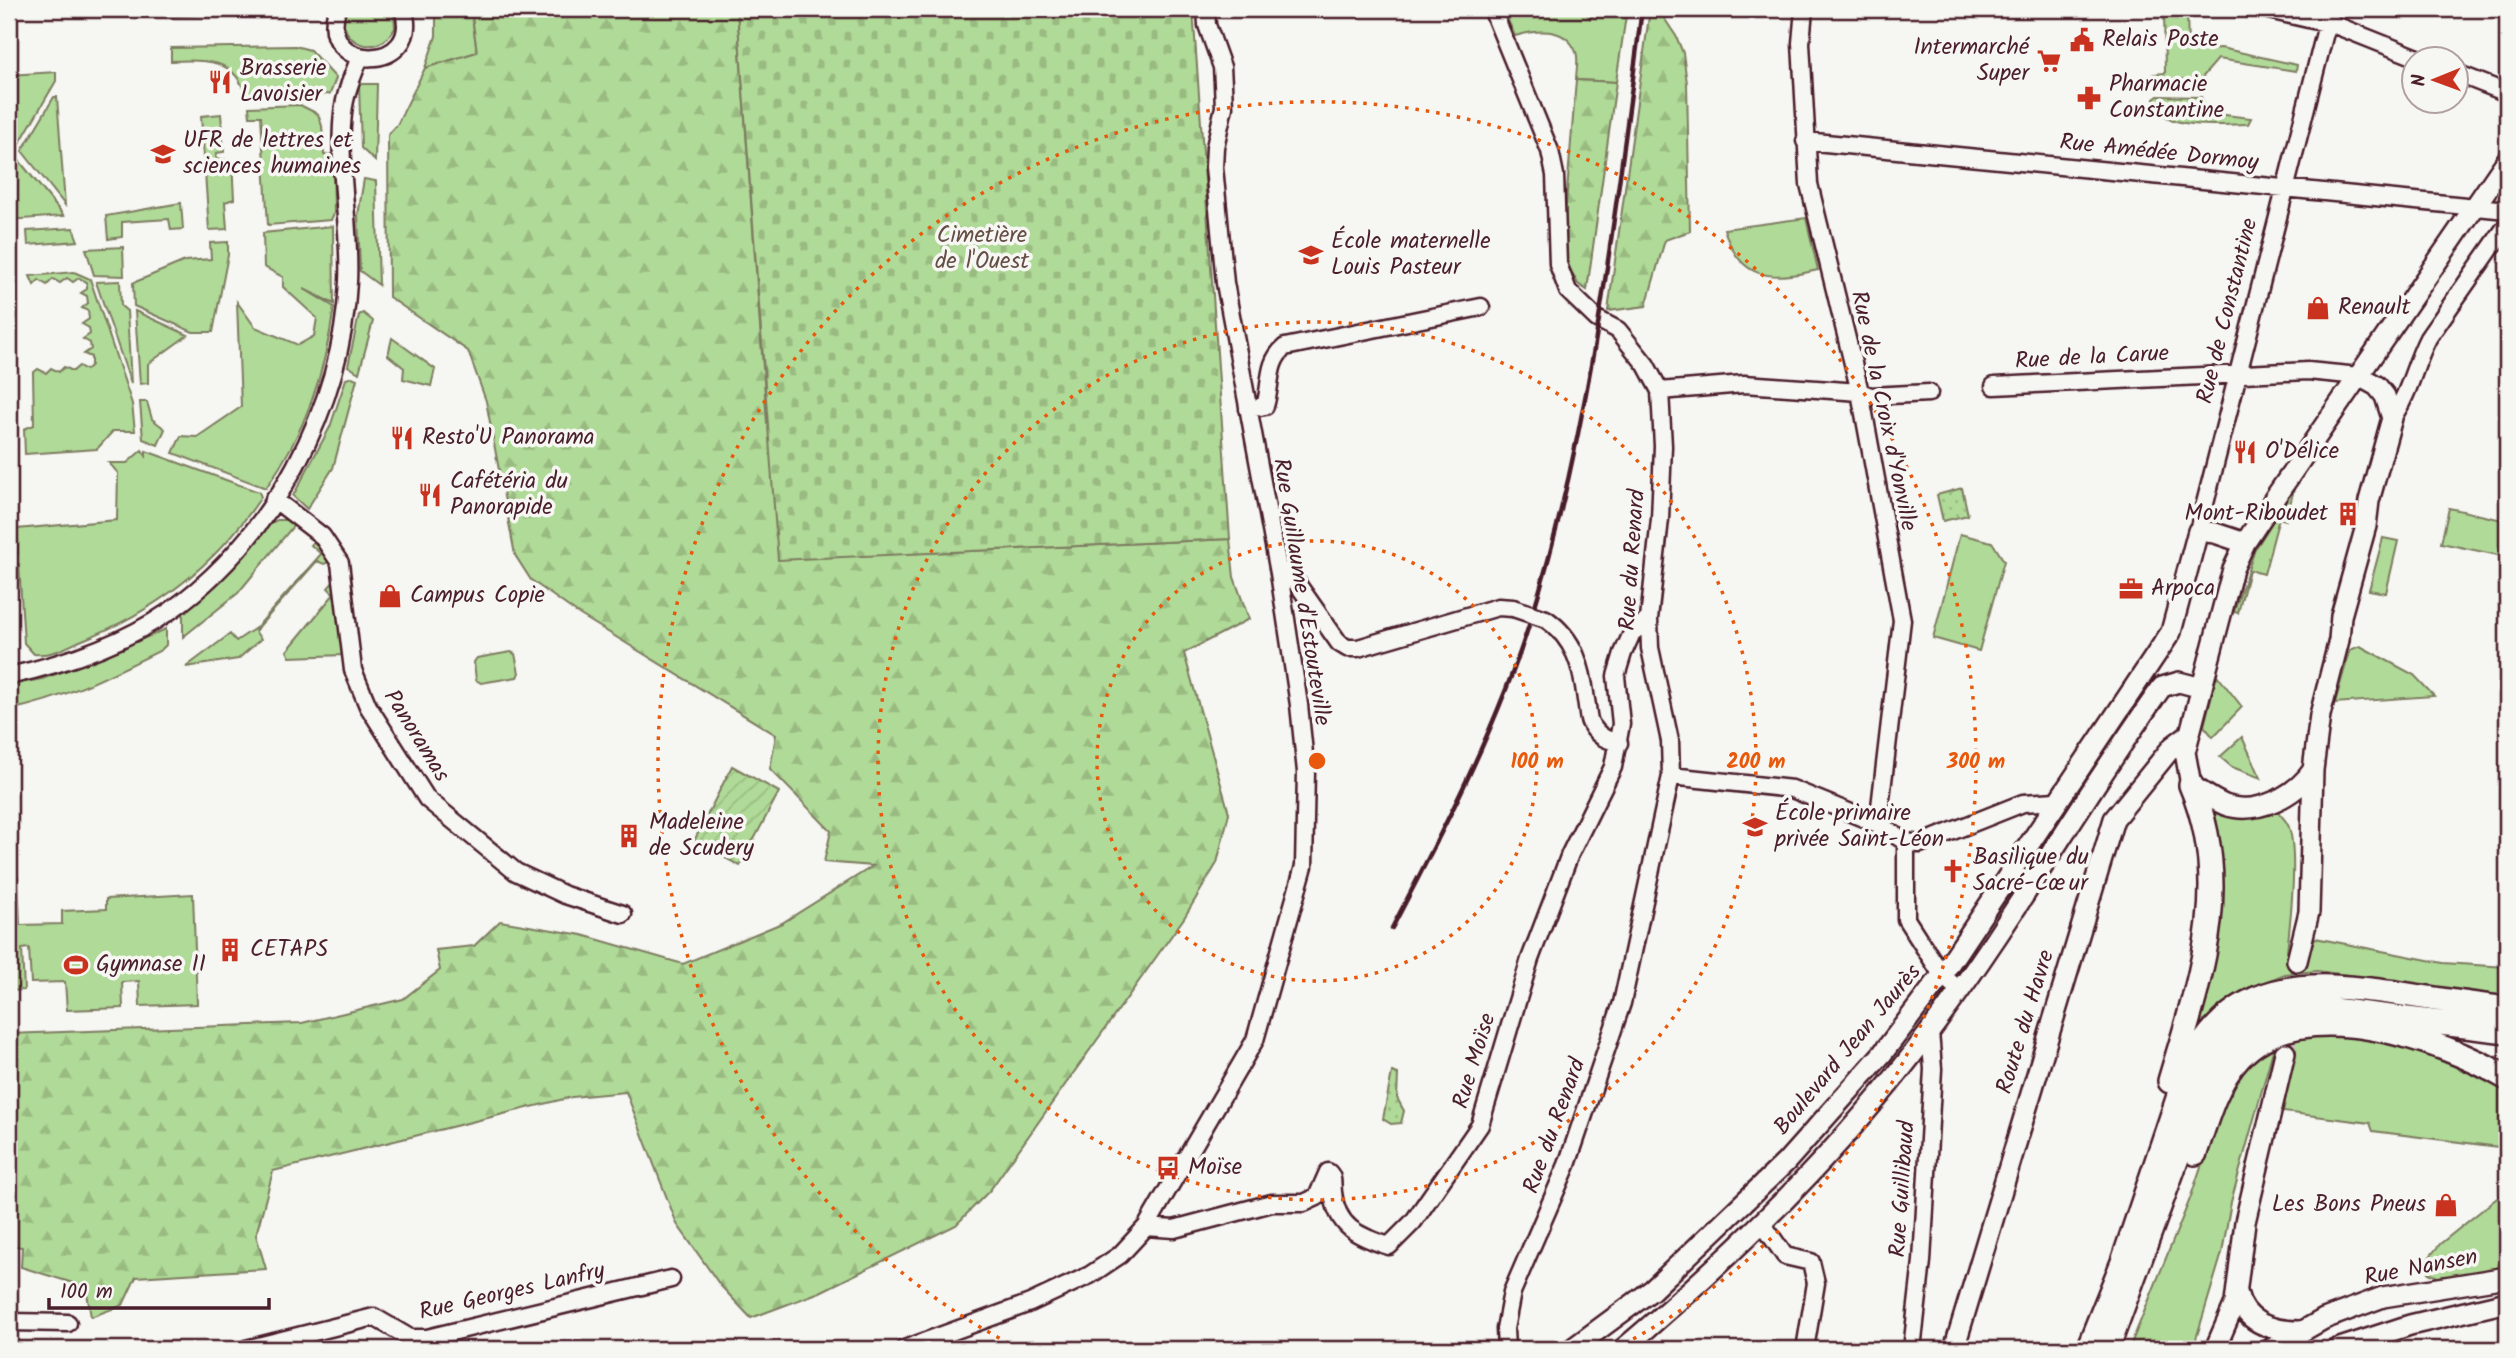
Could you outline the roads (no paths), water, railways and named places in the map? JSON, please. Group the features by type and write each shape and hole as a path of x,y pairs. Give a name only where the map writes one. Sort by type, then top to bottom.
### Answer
{"highway":[{"path":"2081,1349 2119,1251 2206,950 2212,863 2206,824 2191,785"},
{"path":"2088,1349 2123,1262 2187,1072 2198,1048 2233,1012 2270,993 2302,985 2351,987 2507,1009"},
{"path":"2109,1349 2209,1071 2224,1050 2246,1029 2268,1016 2295,1010 2324,1009 2507,1031"},
{"path":"2109,1349 2153,1270 2218,1090 2239,1058 2259,1041 2292,1027 2322,1024 2357,1027 2436,1043 2507,1078"}],"main road":[{"path":"2313,770 2297,790 2246,808 2219,802 2191,785 2185,760 2189,734 2233,569 2245,543 2507,160"},
{"path":"2297,961 2309,912 2315,744 2339,640 2341,616 2392,418 2385,396 2376,386 2359,376"},
{"path":"2198,531 2215,533 2245,543"},
{"name":"Rue de Constantine","path":"2174,626 2198,531"},
{"name":"Boulevard Jean Jaurès","path":"1572,1349 1652,1290 1786,1162 1882,1054 1942,975 2174,626"},
{"path":"1623,1349 1702,1282 1813,1173 1930,1032 2162,687 2179,682 2202,688"},
{"name":"Route du Havre","path":"1954,1349 2114,819 2173,746 2189,734"},
{"path":"2214,1349 2237,1292 2245,1222 2285,1053"},
{"name":"Rue Nansen","path":"2271,1349 2301,1331 2383,1297 2507,1277"},
{"path":"2237,1292 2243,1308 2258,1322 2278,1331 2301,1331"},
{"path":"2337,1349 2410,1325 2507,1302"}],"street":[{"path":"337,9 335,27 339,41 360,57 378,58 397,46 405,33 404,9"},
{"name":"Rue Guillaume d'Estouteville","path":"904,1349 1030,1303 1090,1275 1120,1255 1146,1227 1255,1040 1304,866 1306,772 1279,573 1225,283 1214,167 1215,147 1224,107 1222,68 1207,25 1206,9"},
{"name":"Rue du Renard","path":"1492,9 1550,151 1556,175 1556,254 1568,291 1597,319 1618,330 1646,365 1660,391 1663,446 1660,519 1648,619 1650,648 1670,741 1671,776 1622,1003 1567,1165 1512,1292 1505,1329 1506,1349"},
{"name":"Rue de la Croix d'Yonville","path":"1804,9 1801,43 1805,141 1813,205 1860,391 1902,620 1878,824"},
{"path":"2264,9 2329,16 2400,49"},
{"name":"Rue de Constantine","path":"2198,531 2329,16"},
{"path":"9,676 43,668 95,649 168,612 198,589 236,551 274,499 316,423 339,351 349,268 343,112 360,57"},
{"path":"2470,78 2507,93"},
{"name":"Rue Amédée Dormoy","path":"1805,141 2507,210"},
{"path":"2392,418 2405,400 2418,356 2428,338 2507,225"},
{"path":"1248,409 1265,406 1270,369 1275,355 1285,347 1481,307"},
{"name":"Rue de la Carue","path":"1994,386 2323,371 2359,376"},
{"path":"1660,391 1744,384 1860,391 1871,396 1929,393"},
{"name":"Panoramas","path":"274,499 322,536 341,562 353,670 368,706 428,799 516,872 565,895 624,914"},
{"path":"1279,573 1289,572 1339,643 1347,648 1358,648 1498,607 1513,608 1546,619 1557,627 1575,650 1583,672 1590,724 1602,738 1619,743"},
{"name":"Rue Moïse","path":"1146,1227 1174,1229 1272,1203 1304,1203 1317,1197 1328,1172 1332,1176 1336,1210 1352,1233 1389,1246 1406,1229 1480,1125 1530,960 1570,854 1613,767 1621,724 1616,676 1632,634 1648,619"},
{"path":"1671,776 1792,789 1878,824 1906,842 1920,845 2023,803 2056,801"},
{"path":"1906,842 1906,919 1942,975 1960,991"},
{"name":"Rue Guillibaud","path":"1912,1349 1922,1261 1934,1069 1930,1032"},
{"path":"1762,1223 1785,1256 1811,1262 1816,1283 1805,1349"},
{"name":"Rue Georges Lanfry","path":"246,1349 281,1338 374,1317 411,1338 427,1338 671,1279"},
{"path":"9,1322 68,1322"}],"tunnel":[{"path":"2285,1053 2297,961"}],"railway":[{"path":"1392,928 1451,814 1487,736 1532,616 1553,541 1571,466 1600,315 1642,9"},
{"path":"2459,1349 2507,1341"}],"place":[{"name":"Relais Poste","path":"2082,40"},
{"name":"Intermarché Super","path":"2049,61"},
{"name":"Brasserie Lavoisier","path":"220,82"},
{"name":"Pharmacie Constantine","path":"2089,98"},
{"name":"UFR de lettres et sciences humaines","path":"163,154"},
{"name":"École maternelle Louis Pasteur","path":"1311,255"},
{"name":"Renault","path":"2318,308"},
{"name":"Resto'U Panorama","path":"402,438"},
{"name":"O'Délice","path":"2245,452"},
{"name":"Cafétéria du Panorapide","path":"430,495"},
{"name":"Mont-Riboudet","path":"2348,514"},
{"name":"Arpoca","path":"2131,589"},
{"name":"Campus Copie","path":"390,596"},
{"name":"École primaire privée Saint-Léon","path":"1755,827"},
{"name":"Madeleine de Scudery","path":"629,836"},
{"name":"Basilique du Sacré-Cœur","path":"1953,871"},
{"name":"CETAPS","path":"230,950"},
{"name":"Gymnase II","path":"76,965"},
{"name":"Moïse","path":"1168,1168"},
{"name":"Les Bons Pneus","path":"2446,1205"}],"park label":[{"name":"Cimetière de l'Ouest","path":"982,249"}]}
